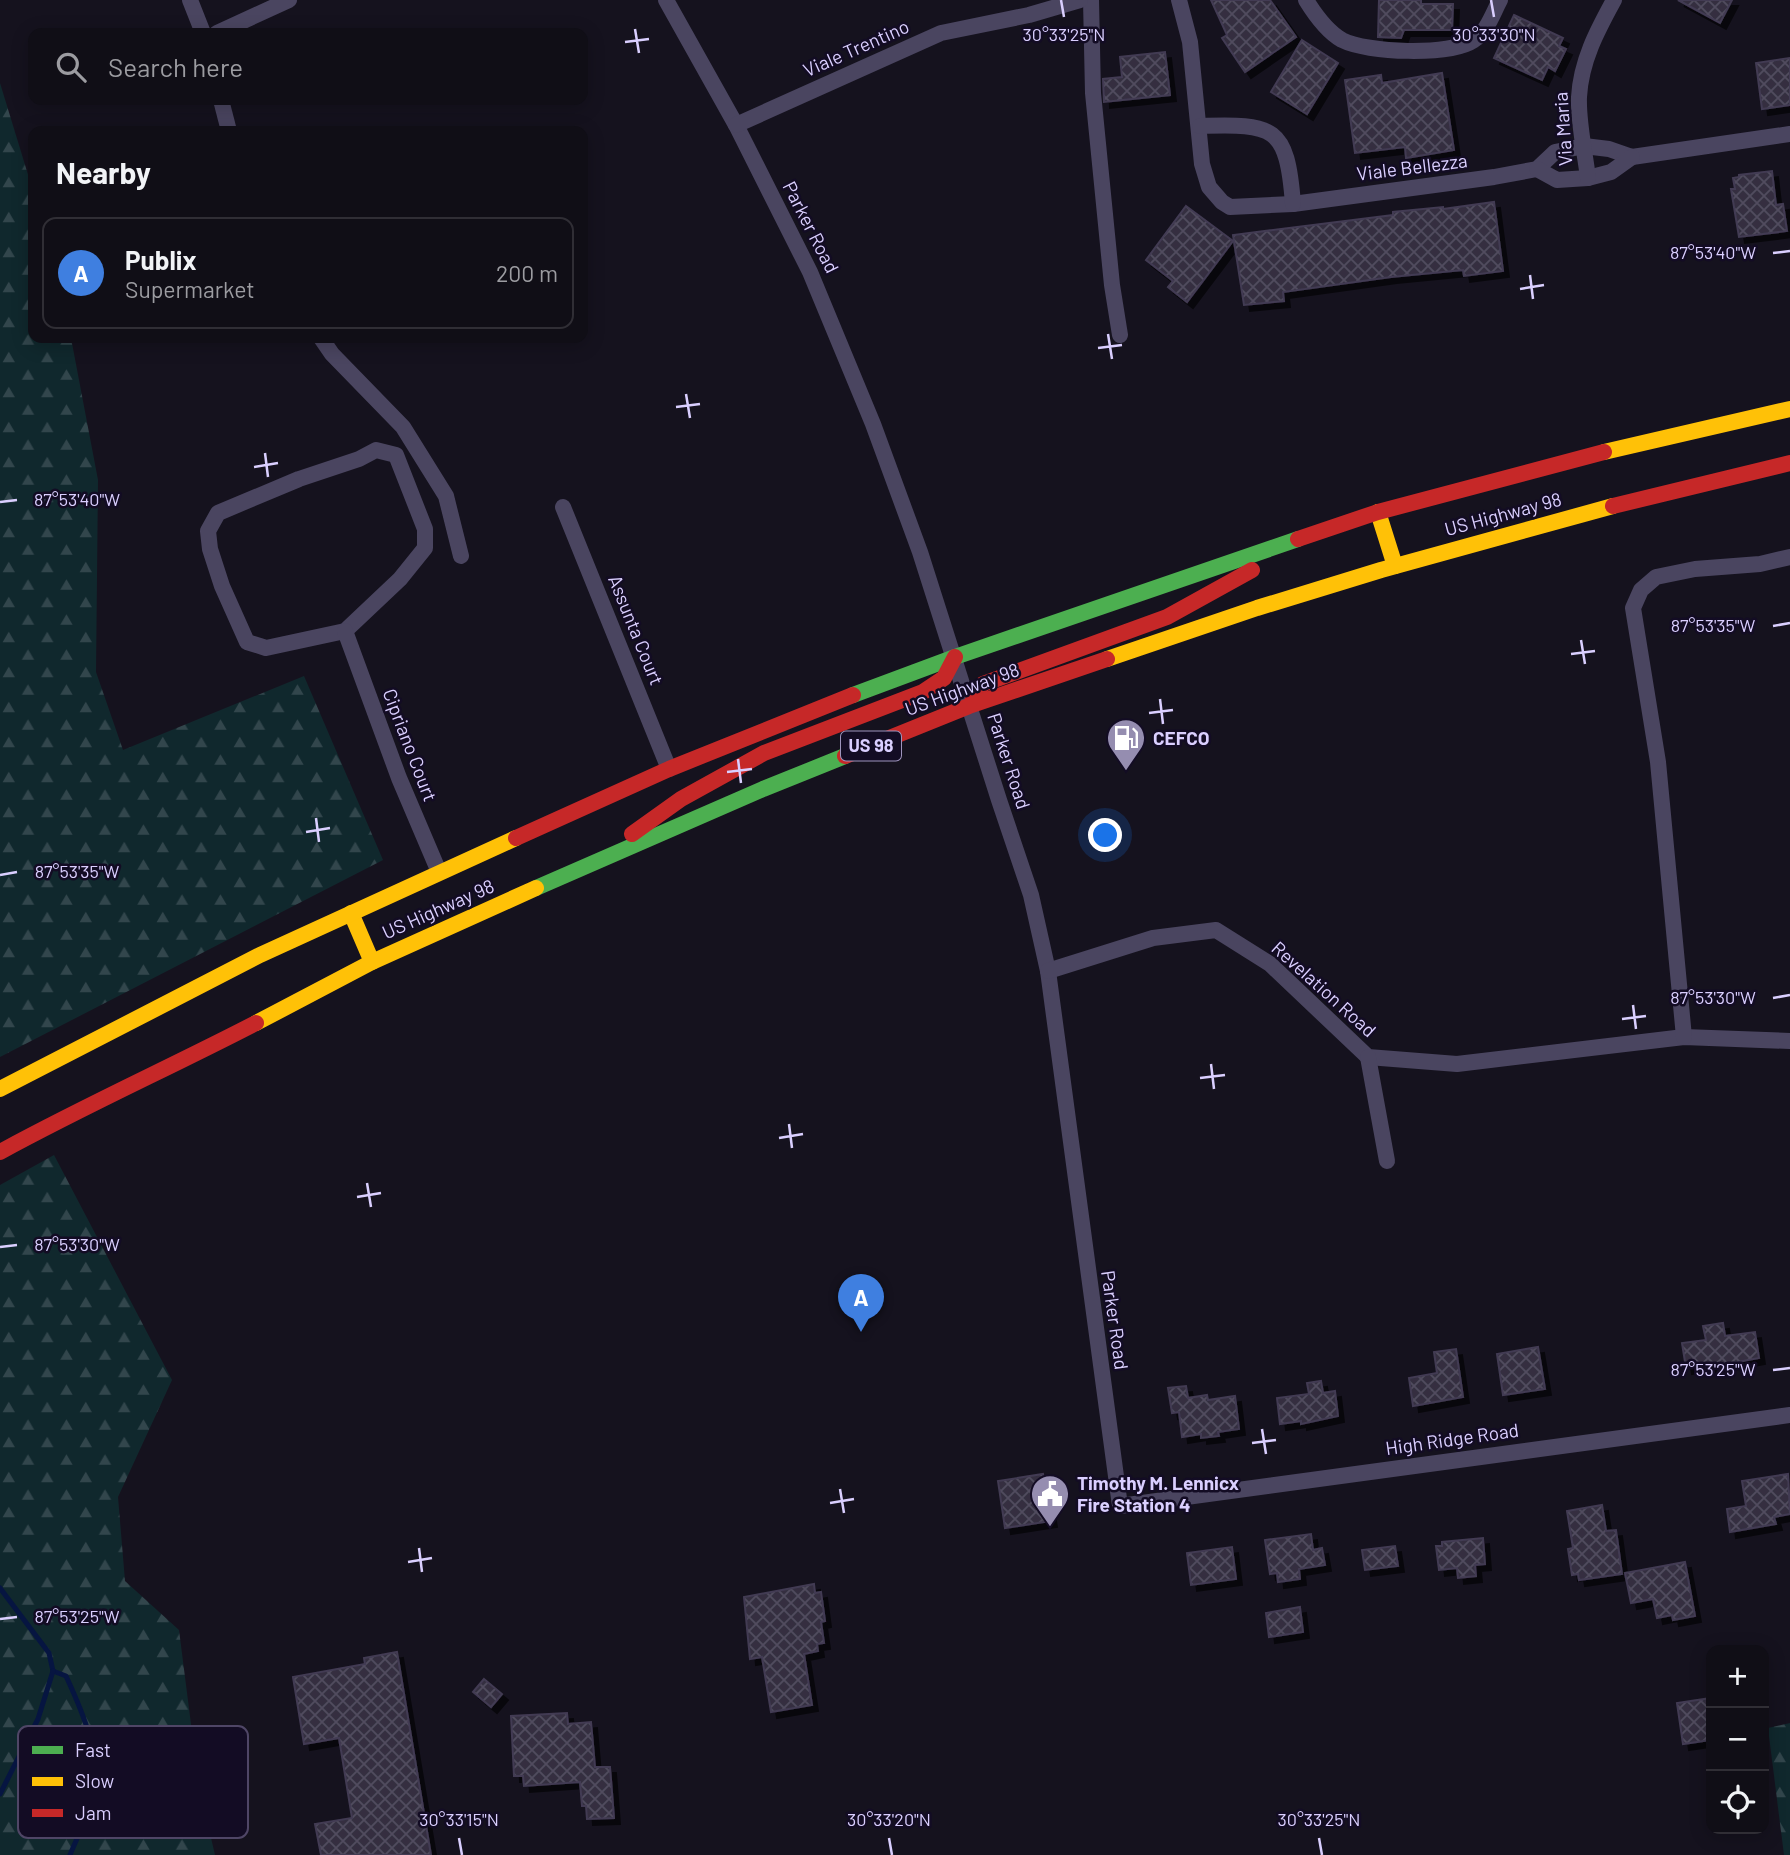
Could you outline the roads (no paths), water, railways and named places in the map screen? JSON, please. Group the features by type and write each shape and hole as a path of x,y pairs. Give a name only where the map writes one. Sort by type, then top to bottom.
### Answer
{"main road":[{"name":"US Highway 98","path":"0,1089 260,955 439,872 669,769 955,657 1378,512 1633,444 1790,409"},
{"name":"US Highway 98","path":"0,1152 68,1115 181,1062 372,962 763,789 969,706 1257,608 1395,566 1636,500 1790,463"},
{"path":"1378,512 1395,566"},
{"path":"969,706 983,684 1167,617 1314,535"},
{"path":"587,865 681,799 764,753 923,692 944,678 955,657"},
{"path":"351,913 372,962"}],"street":[{"path":"190,0 200,28"},
{"path":"228,28 289,0"},
{"name":"Parker Road","path":"666,0 736,125 820,291 920,552 1031,895 1048,971 1120,1506"},
{"name":"Viale Trentino","path":"736,125 942,33 1030,15 1080,0"},
{"path":"1091,0 1093,93 1112,285 1120,335"},
{"name":"Viale Bellezza","path":"1179,0 1190,42 1202,164 1209,187 1230,207 1293,204 1494,177 1537,169 1555,152 1584,146 1609,149 1632,157"},
{"path":"1306,0 1322,22 1340,39 1363,46 1425,50 1460,46 1474,40 1483,31 1500,0"},
{"name":"Via Maria","path":"1588,178 1579,99 1582,74 1592,40 1614,0"},
{"path":"222,105 228,126"},
{"path":"1200,126 1252,126 1265,130 1276,138 1286,154 1293,204"},
{"name":"Viale Bellezza","path":"1537,169 1557,180 1588,178 1611,172 1632,157 1790,134"},
{"path":"324,343 403,427 446,496 461,556"},
{"path":"376,450 396,455 425,529 425,548 400,579 345,631 266,648 247,642 222,586 210,550 208,531 218,513 376,450"},
{"name":"Assunta Court","path":"563,507 669,769"},
{"path":"1684,1037 1658,762 1633,608 1641,590 1656,577 1695,569 1760,564 1790,557"},
{"name":"Cipriano Court","path":"345,631 399,778 439,872"},
{"name":"Revelation Road","path":"1048,971 1153,938 1216,930 1270,964 1368,1057 1457,1064 1684,1037 1790,1041"},
{"path":"1368,1057 1387,1161"},
{"name":"High Ridge Road","path":"1120,1506 1790,1415"}],"waterway":[{"path":"0,1588 49,1653 53,1671 66,1676 86,1726"},
{"path":"34,1726 53,1671"},
{"path":"0,1794 18,1758"},
{"path":"70,1855 78,1838"}],"place":[{"name":"CEFCO","path":"1126,772"},
{"name":"Publix","path":"861,1332"},
{"name":"Timothy M. Lennicx Fire Station 4","path":"1050,1528"}]}
